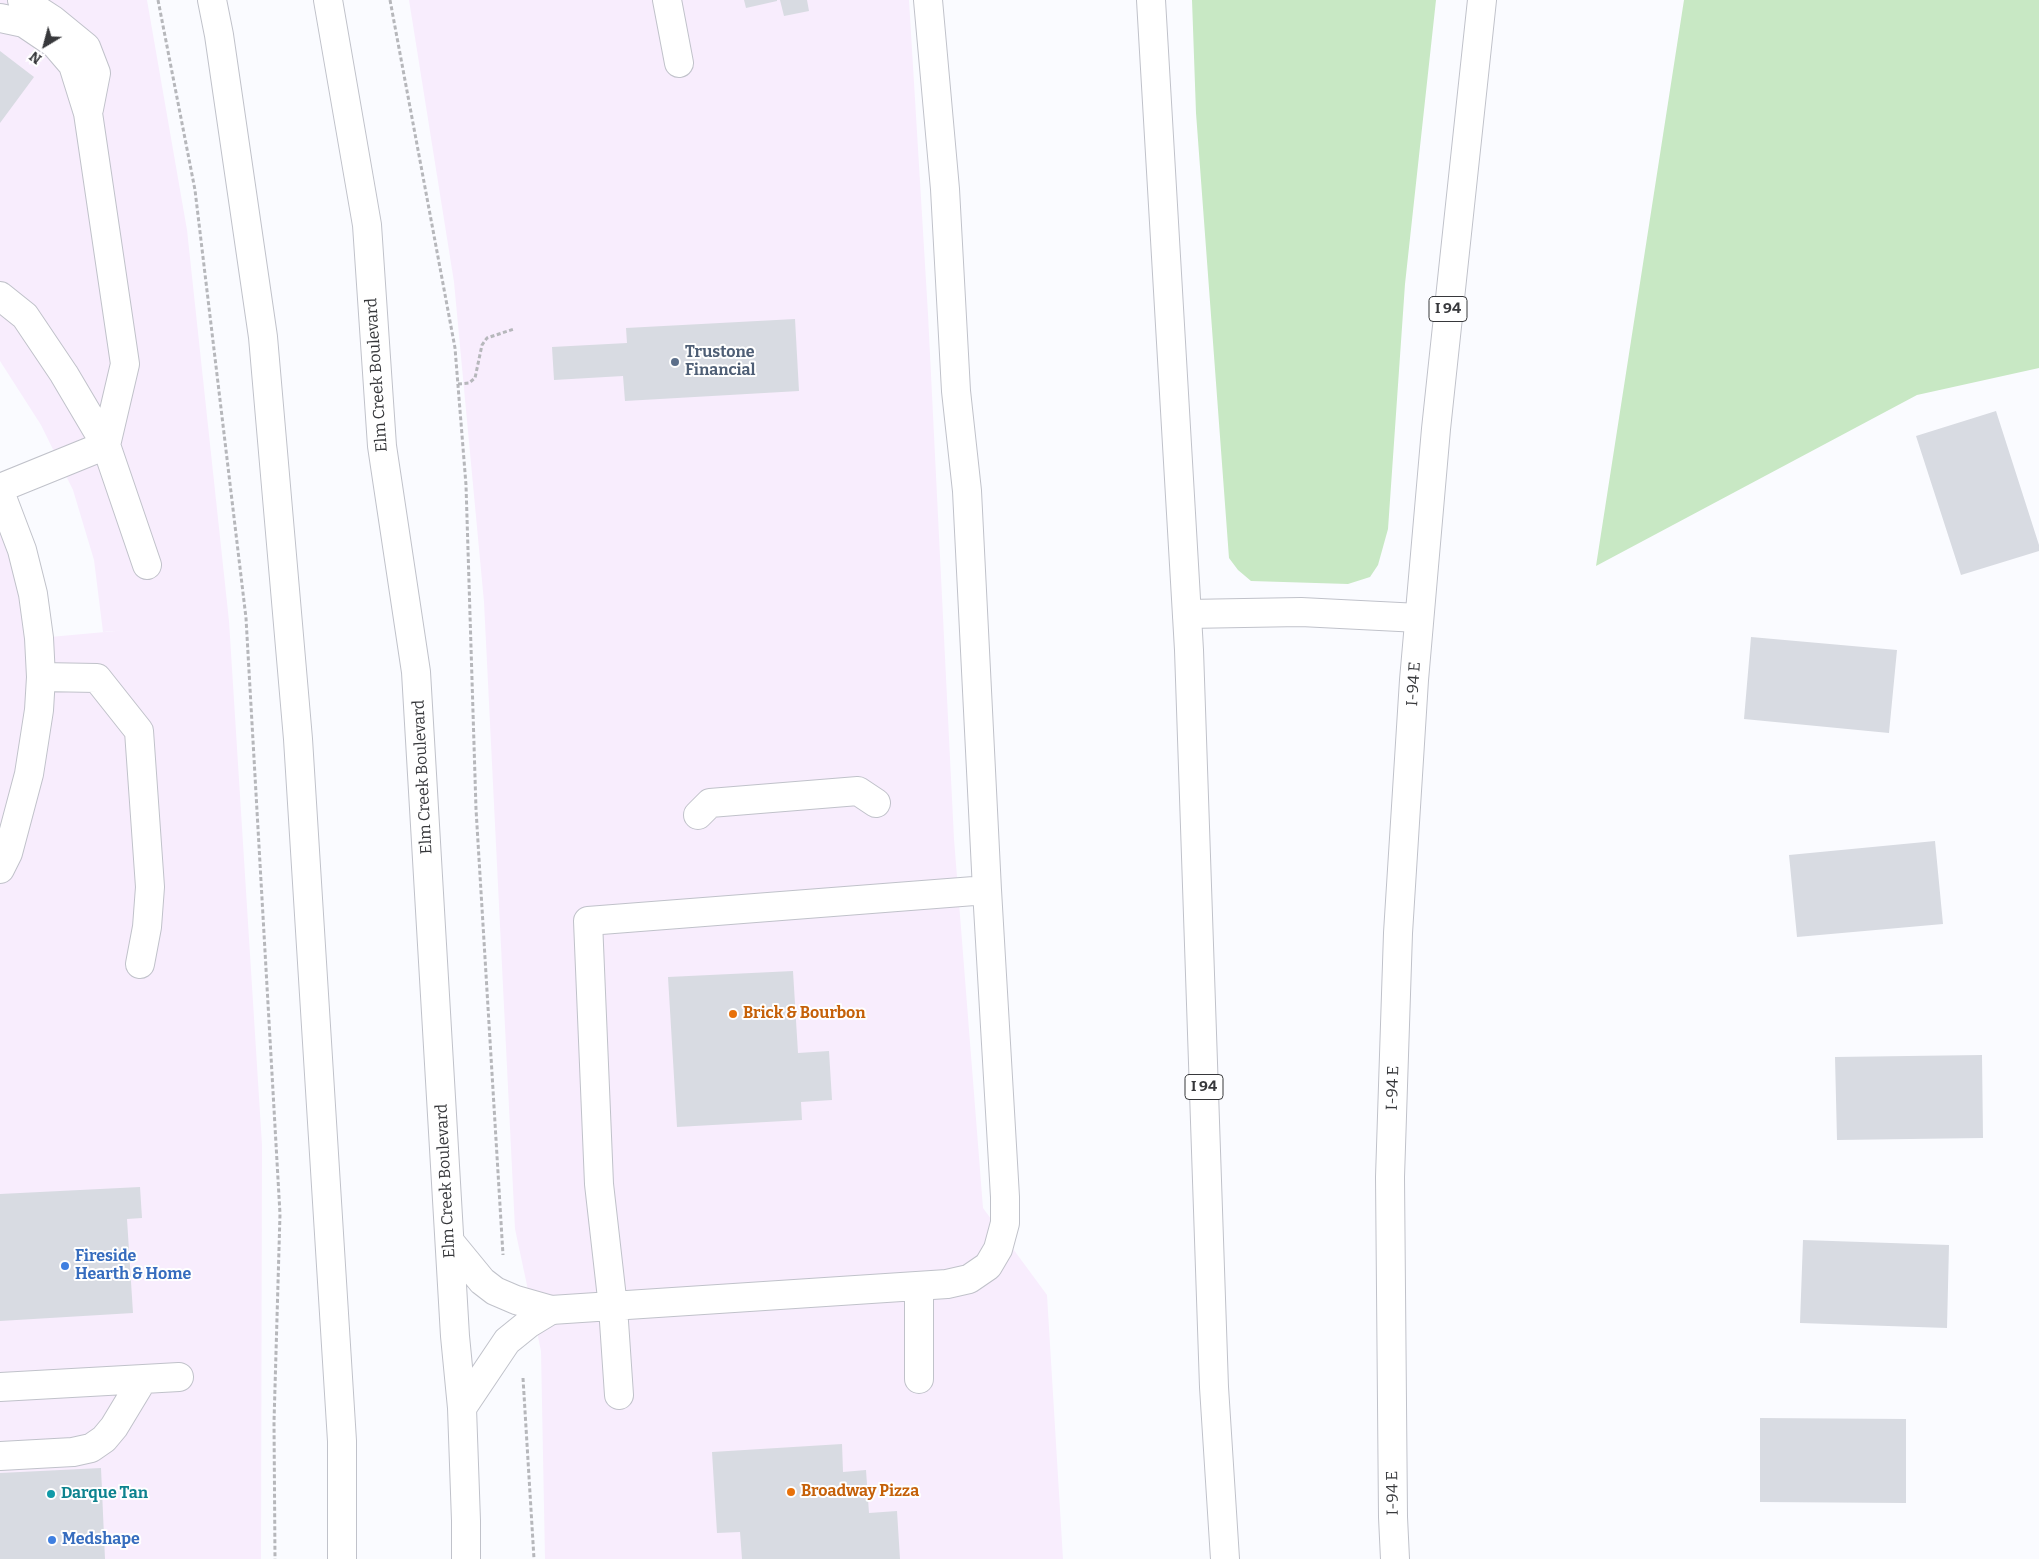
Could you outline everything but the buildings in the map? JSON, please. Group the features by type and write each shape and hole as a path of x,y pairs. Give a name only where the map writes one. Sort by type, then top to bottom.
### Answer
{"main road":[{"path":"22,0 53,20 86,47 96,73 88,113"},
{"path":"212,0 219,35 263,337 296,719 342,1441 342,1559"},
{"name":"Elm Creek Boulevard","path":"328,0 367,225 382,446 416,672 454,1336 462,1408 466,1559"},
{"path":"667,0 679,63"},
{"path":"450,1242 482,1281 505,1296 551,1310 947,1284 969,1279 988,1266 998,1249 1005,1223 1005,1197 967,491 956,391 945,189 928,0"},
{"name":"I 94","path":"1151,0 1187,614 1214,1387 1224,1559"},
{"name":"I 94","path":"1419,618 1436,429 1482,0"},
{"path":"0,18 24,24 55,44 73,66 88,113 125,364 106,445"},
{"path":"0,296 25,316 64,374 106,445 147,565"},
{"path":"0,488 106,445"},
{"path":"0,492 22,550 33,594 39,638 41,677 39,710 29,774 8,853 0,869"},
{"path":"1187,614 1301,612 1419,618"},
{"name":"I-94 E","path":"1396,1559 1393,1517 1390,1177 1398,933 1419,618"},
{"path":"41,677 97,678 139,731 150,886 147,927 140,964"},
{"path":"698,815 710,803 858,791 876,803"},
{"path":"619,1395 613,1307 599,1184 588,921 987,890"},
{"path":"919,1286 919,1379"},
{"path":"462,1408 507,1341 551,1310"},
{"path":"0,1387 179,1377"},
{"path":"0,1456 73,1452 91,1448 104,1439 114,1427 143,1379"}],"path":[{"path":"158,0 195,190 246,618 280,1214 274,1422 275,1559"},
{"path":"390,0 455,348 466,485 477,819 505,1296"},
{"path":"458,384 469,383 475,378 482,344 487,338 514,329"},
{"path":"520,1331 534,1559"}],"shaded area":[{"path":"0,0 147,0 187,230 229,621 262,1145 261,1559 0,1559 0,492 39,638 127,630 103,632 94,560 73,490 41,425 0,361"},
{"path":"409,0 909,0 928,314 954,839 983,1208 1047,1295 1063,1559 545,1559 541,1351 515,1229 484,602 454,282"}],"green space":[{"path":"1192,0 1436,0 1405,284 1388,529 1378,565 1370,577 1348,584 1251,581 1238,570 1229,558 1196,113"},
{"path":"1684,0 2039,0 2039,368 1917,395 1596,566"}],"place":[{"name":"Trustone Financial","path":"675,362"},
{"name":"Brick & Bourbon","path":"733,1014"},
{"name":"Fireside Hearth & Home","path":"65,1266"},
{"name":"Broadway Pizza","path":"791,1492"},
{"name":"Darque Tan","path":"51,1494"},
{"name":"Medshape","path":"52,1540"}]}
